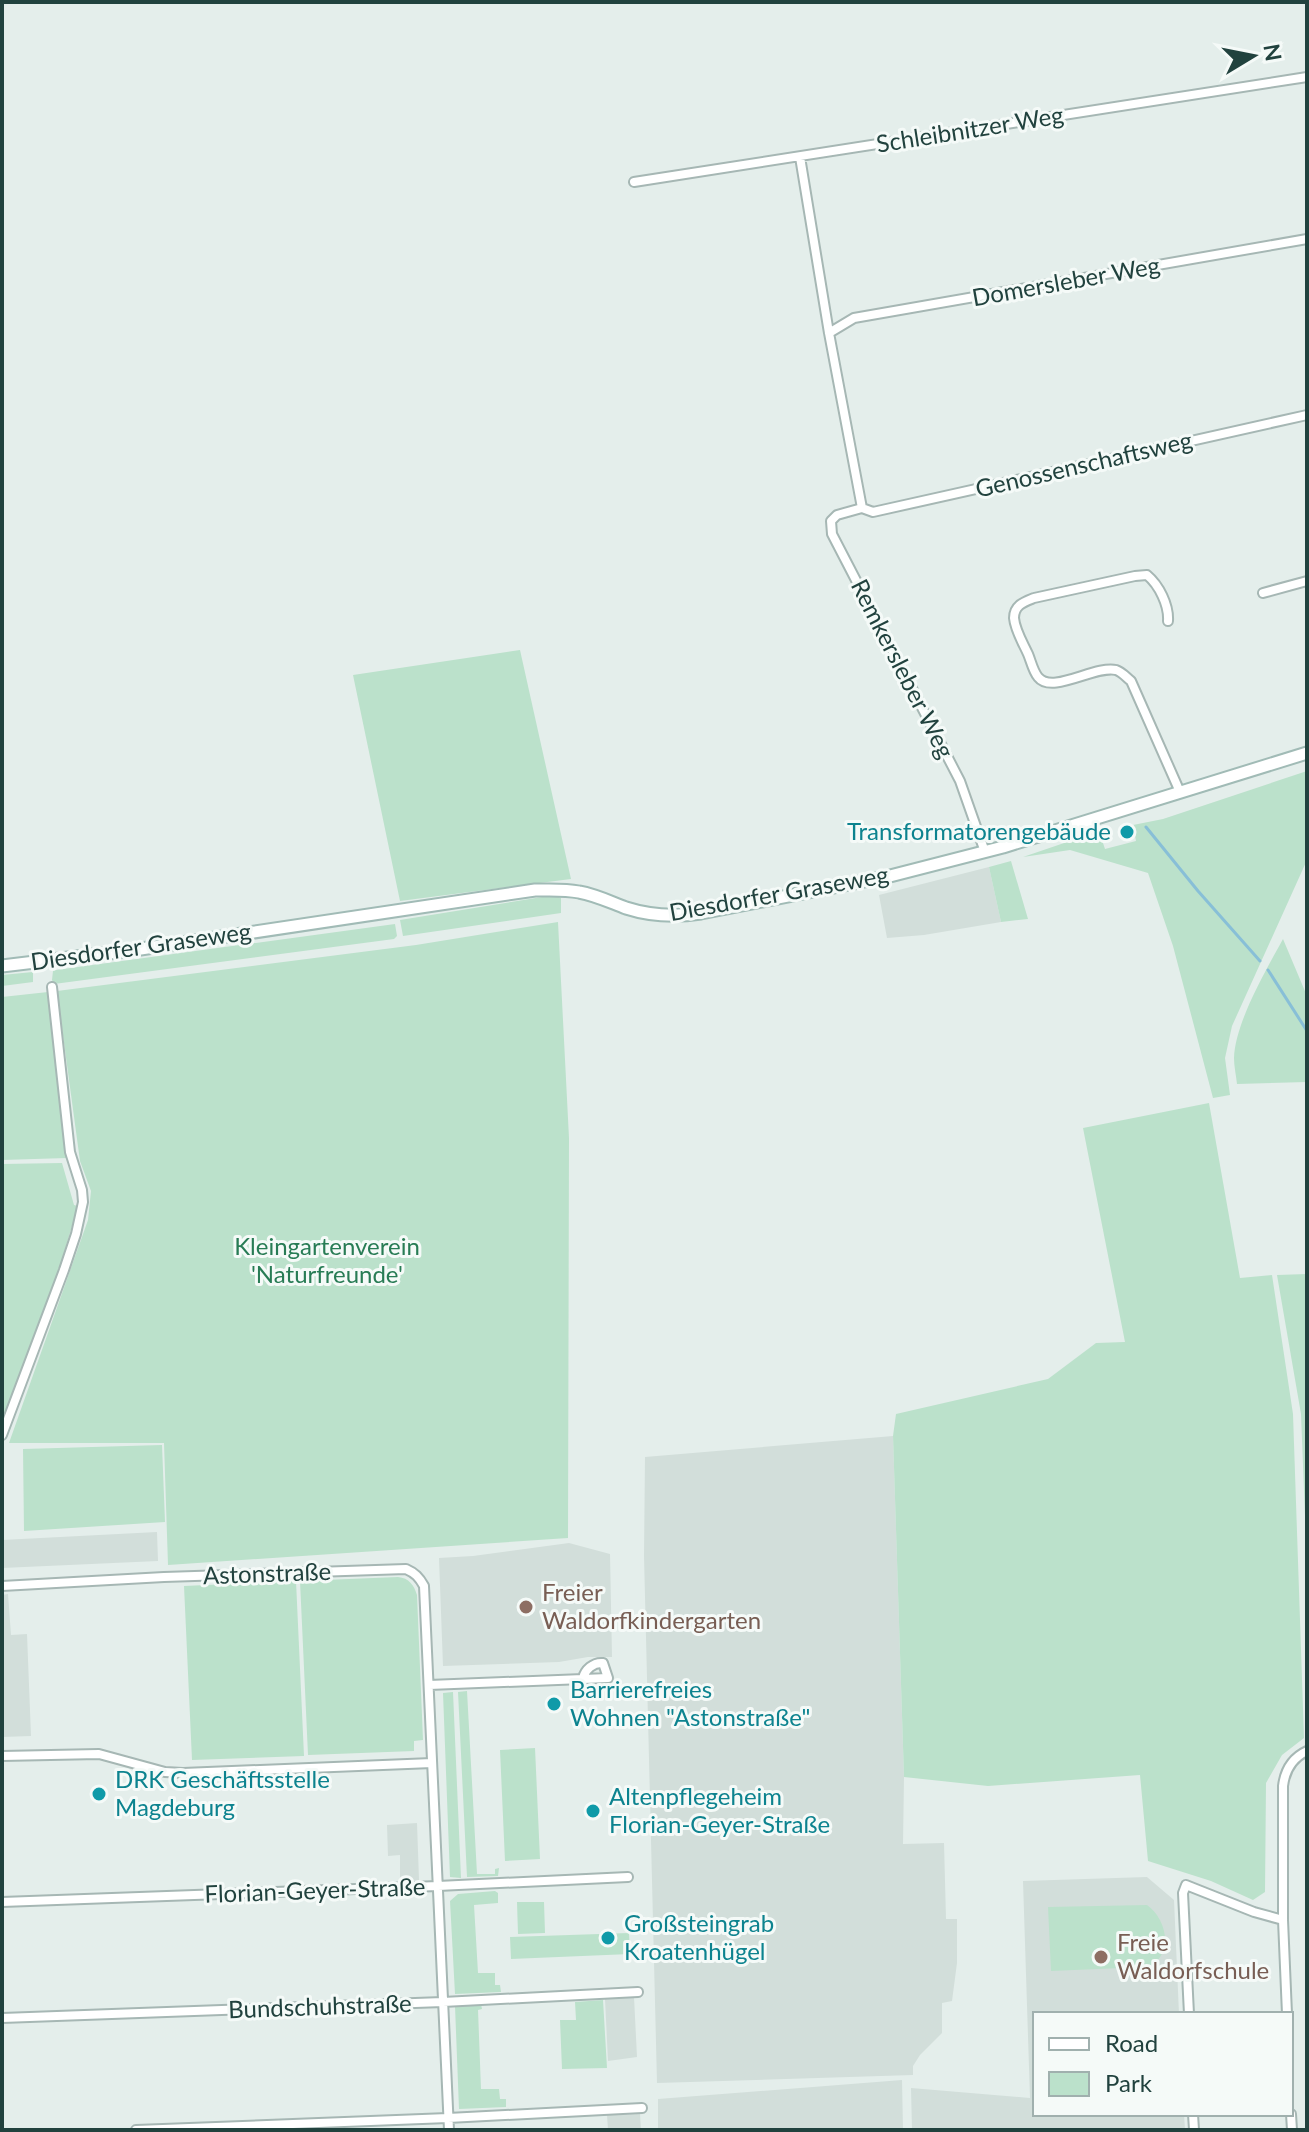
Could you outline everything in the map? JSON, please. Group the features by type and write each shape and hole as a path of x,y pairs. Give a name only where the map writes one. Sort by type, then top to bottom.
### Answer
{"main road":[{"name":"Diesdorfer Graseweg","path":"2,966 122,952 535,890 575,891 648,913 668,916 691,914 890,876 985,852 1307,753"}],"street":[{"name":"Schleibnitzer Weg","path":"634,182 1307,77"},
{"path":"800,157 862,508"},
{"name":"Domersleber Weg","path":"829,333 854,318 1307,239"},
{"name":"Genossenschaftsweg","path":"862,508 873,512 1307,415"},
{"name":"Remkersleber Weg","path":"862,508 837,515 831,521 832,534 960,781 985,852"},
{"path":"1168,621 1169,614 1156,582 1147,575 1034,598 1022,603 1014,616 1016,628 1038,677 1045,683 1056,683 1105,669 1119,670 1131,681 1180,792"},
{"path":"1263,593 1307,581"},
{"path":"2,1435 64,1270 83,1202 70,1152 52,987"},
{"name":"Astonstraße","path":"2,1586 406,1569 415,1573 424,1586 449,2130"},
{"path":"429,1685 583,1678"},
{"path":"1287,2012 1283,1781 1292,1763 1307,1751"},
{"path":"2,1756 99,1754 165,1772 183,1773 432,1763"},
{"name":"Florian-Geyer-Straße","path":"2,1902 628,1877"},
{"path":"1189,2012 1183,1893 1186,1885 1283,1920"},
{"name":"Bundschuhstraße","path":"2,2018 638,1992"},
{"path":"136,2130 642,2108"}],"shaded area":[{"path":"989,867 1001,922 887,938 879,895"},
{"path":"893,1436 904,1777 903,1844 944,1843 946,1919 957,1919 957,1963 952,2001 942,2003 942,2033 920,2055 913,2066 913,2075 657,2083 644,1556 645,1457"},
{"path":"157,1532 158,1561 2,1568 2,1540"},
{"name":"Freier Waldorfkindergarten","path":"569,1543 610,1554 612,1657 443,1666 439,1558"},
{"path":"8,1594 11,1635 27,1634 31,1736 2,1737 2,1595"},
{"path":"417,1823 419,1880 400,1880 400,1855 388,1856 387,1825"},
{"name":"Freie Waldorfschule","path":"1147,1877 1174,1900 1179,2012 1033,2012 1033,2116 1184,2116 1185,2130 912,2130 911,2088 1030,2098 1023,1881"},
{"path":"634,1997 637,2057 608,2061 605,1999"},
{"path":"902,2080 903,2130 658,2130 658,2099"},
{"path":"640,2114 641,2130 608,2130 607,2115"}],"green space":[{"path":"520,650 571,879 400,901 353,675"},
{"path":"1307,771 1307,860 1232,1026 1225,1058 1230,1095 1213,1098 1173,946 1148,873 1070,850 1023,857 1100,834 1105,849 1136,841 1133,825 1163,819"},
{"path":"1011,861 1028,919 1001,922 989,867"},
{"path":"554,895 561,898 561,913 403,936 400,920"},
{"name":"Kleingartenverein 'Naturfreunde'","path":"558,922 569,1138 568,1538 168,1565 164,1443 9,1443 88,1220 91,1191 80,1161 57,991 416,945"},
{"path":"395,924 397,936 394,939 54,984 52,980 53,971 56,970"},
{"path":"1283,939 1307,996 1307,1082 1237,1084 1234,1058 1240,1029 1252,997"},
{"path":"33,972 33,982 2,986 2,975"},
{"path":"48,992 67,1158 2,1160 2,997"},
{"path":"1209,1103 1240,1278 1272,1275 1293,1414 1304,1738 1282,1755 1266,1783 1265,1892 1253,1900 1211,1881 1148,1861 1140,1775 988,1786 904,1777 893,1436 896,1414 1048,1379 1096,1343 1125,1342 1083,1128"},
{"path":"62,1163 74,1205 78,1206 60,1266 2,1420 2,1164"},
{"path":"1307,1274 1307,1567 1301,1414 1277,1275"},
{"path":"162,1445 165,1522 24,1531 23,1449"},
{"path":"398,1577 410,1583 417,1595 423,1740 414,1741 414,1751 308,1755 300,1581"},
{"path":"296,1581 304,1756 192,1760 184,1586"},
{"path":"467,1691 477,1874 495,1874 495,1869 499,1868 498,1876 467,1877 458,1692"},
{"path":"453,1692 461,1878 450,1877 443,1693"},
{"path":"535,1748 540,1859 505,1861 500,1750"},
{"path":"498,1893 498,1903 474,1905 478,1973 495,1973 495,1985 500,1985 501,1992 455,1994 450,1901 458,1894"},
{"path":"517,1902 544,1902 545,1933 518,1934"},
{"path":"1147,1905 1158,1916 1164,1931 1164,1947 1156,1962 1145,1967 1051,1971 1048,1907"},
{"path":"629,1933 630,1954 511,1959 510,1937"},
{"path":"603,2000 607,2068 562,2069 560,2020 576,2020 575,2002"},
{"path":"481,2004 482,2009 478,2010 481,2089 499,2089 500,2099 506,2099 506,2107 459,2109 455,2006"}],"waterway":[{"path":"1146,827 1260,961"},
{"path":"1268,970 1307,1031"}],"place":[{"name":"Transformatorengebäude","path":"1127,832"},
{"name":"Freier Waldorfkindergarten","path":"526,1607"},
{"name":"Barrierefreies Wohnen \"Astonstraße\"","path":"554,1704"},
{"name":"DRK Geschäftsstelle Magdeburg","path":"99,1794"},
{"name":"Altenpflegeheim Florian-Geyer-Straße","path":"593,1811"},
{"name":"Großsteingrab Kroatenhügel","path":"608,1938"},
{"name":"Freie Waldorfschule","path":"1101,1957"}]}
